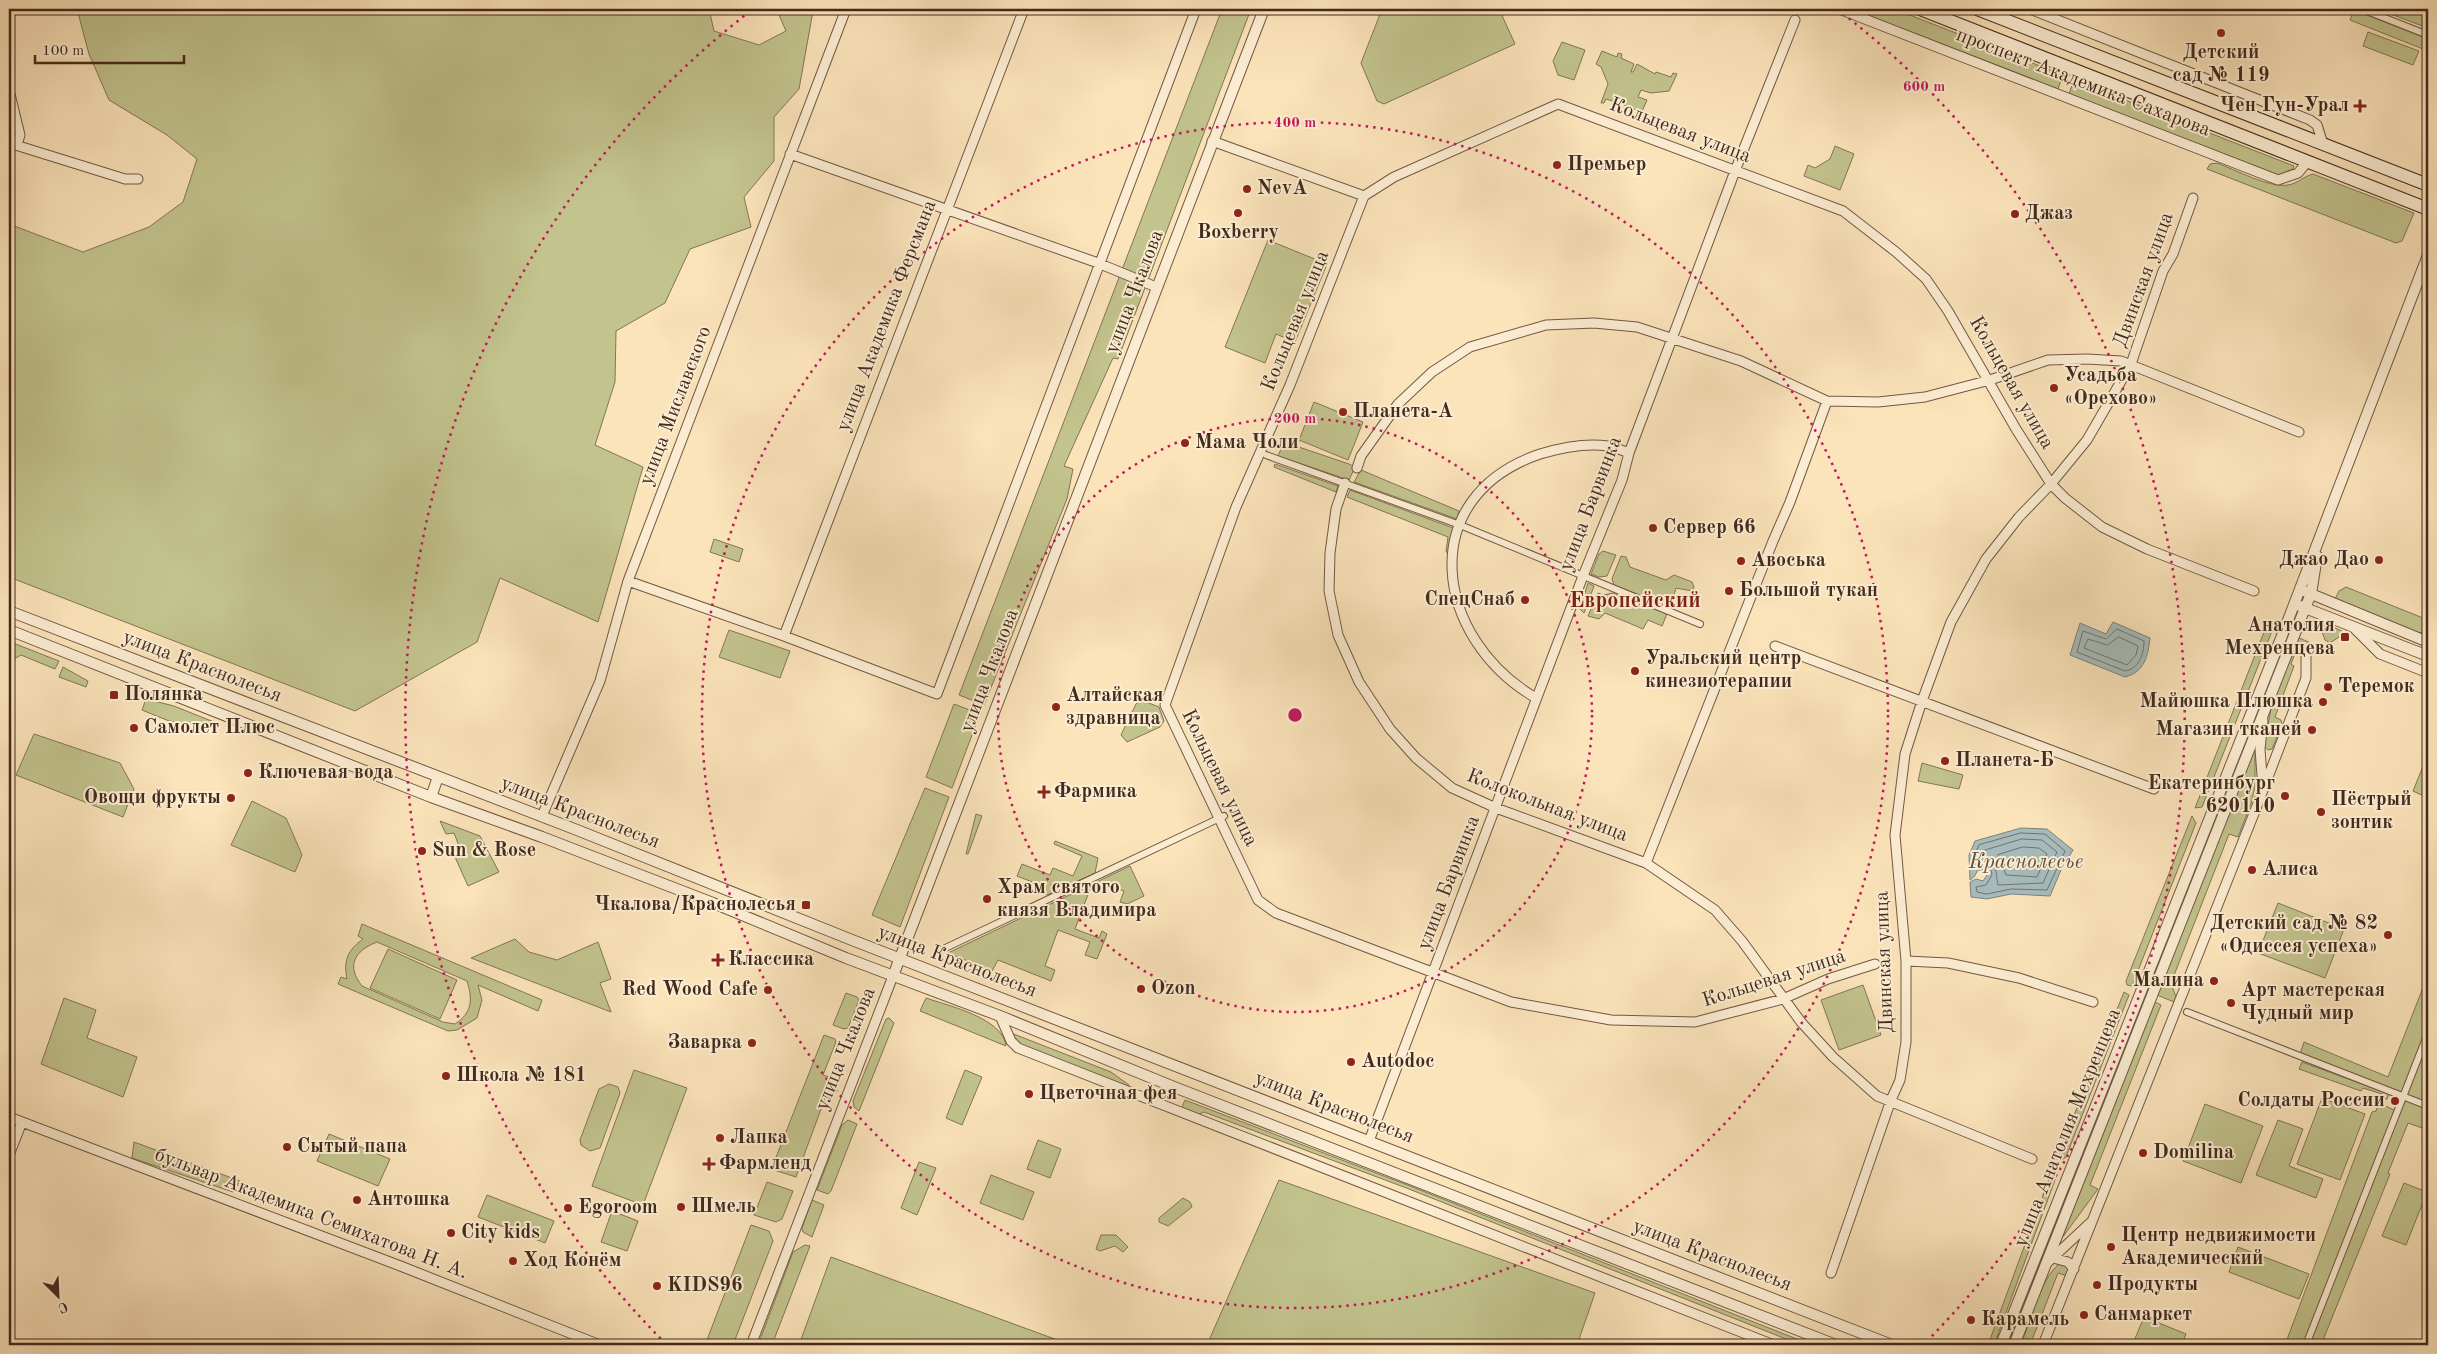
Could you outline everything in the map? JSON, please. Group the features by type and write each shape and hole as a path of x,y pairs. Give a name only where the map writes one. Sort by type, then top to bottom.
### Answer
{"main road":[{"name":"проспект Академика Сахарова","path":"1920,9 2428,209"},
{"name":"проспект Академика Сахарова","path":"1977,9 2428,185"}],"street":[{"name":"улица Миславского","path":"542,816 600,681 628,581 846,9"},
{"name":"улица Академика Ферсмана","path":"784,636 946,208 1024,9"},
{"name":"улица Чкалова","path":"784,636 937,694 1098,263 1196,9"},
{"name":"улица Чкалова","path":"751,1345 1264,9"},
{"name":"проспект Академика Сахарова","path":"1839,9 2278,180 2298,173 2308,161"},
{"path":"2030,9 2310,120 2317,125 2323,144"},
{"path":"2362,9 2428,34"},
{"name":"улица Барвинка","path":"1369,1141 1536,698 1622,480 1629,453 1735,170 1795,20"},
{"path":"9,90 20,135 13,144 124,178 138,179"},
{"name":"Кольцевая улица","path":"1875,964 1828,979 1783,999 1695,1022 1611,1020 1511,1002 1276,912 1258,900 1222,817 1164,704 1236,507 1290,385 1364,196 1394,178 1558,104 1844,211 1896,252 1926,279 1948,311 1990,380 2016,429 2051,484 2102,527 2147,549 2254,591"},
{"path":"1212,141 1364,196"},
{"path":"790,154 1098,263 1156,287"},
{"name":"Двинская улица","path":"1831,1273 1891,1100 1900,1080 1906,1042 1906,961 1895,835 1905,754 1922,701 1951,622 1986,559 2019,517 2051,484 2087,440 2132,364 2163,271 2173,254 2193,198"},
{"name":"улица Анатолия Мехренцева","path":"2001,1345 2295,604 2428,254"},
{"path":"1357,468 1361,456 1398,404 1432,372 1470,348 1546,325 1594,322 1636,327 1741,361 1827,401 1878,402 1925,396 1990,380 2048,360 2087,359 2121,361 2299,432"},
{"name":"Колокольная улица","path":"1646,863 1790,502 1827,401"},
{"path":"1536,698 1516,686 1499,670 1480,650 1468,631 1453,589 1452,571 1457,534 1463,516 1482,488 1502,472 1525,460 1553,450 1582,447 1608,446 1629,453"},
{"path":"1266,455 1460,525 1700,624"},
{"name":"Колокольная улица","path":"1345,483 1336,509 1330,553 1329,591 1338,635 1359,682 1390,729 1416,758 1452,788 1496,808 1646,863 1715,910 1742,941 1783,999 1833,1057 1877,1096 1891,1100 2032,1160"},
{"name":"улица Анатолия Мехренцева","path":"2014,1345 2306,608 2311,594 2321,533"},
{"path":"628,581 784,636"},
{"path":"2300,589 2425,639"},
{"path":"2295,604 2428,656"},
{"name":"улица Краснолесья","path":"9,611 542,816 1892,1345"},
{"path":"2353,627 2380,654 2428,673"},
{"name":"улица Краснолесья","path":"9,630 431,797 551,840 893,976 1000,1016 1174,1087 1836,1345"},
{"path":"1775,646 2154,789"},
{"name":"улица Анатолия Мехренцева","path":"2043,1345 2263,792 2306,678 2306,656"},
{"name":"улица Анатолия Мехренцева","path":"2263,792 2260,749 2264,712"},
{"path":"2260,749 2268,754 2278,752"},
{"path":"431,797 438,777"},
{"path":"939,951 1222,817"},
{"path":"1906,961 1948,963 2019,978 2093,1002"},
{"path":"2187,1012 2428,1106"},
{"name":"улица Краснолесья","path":"1000,1016 1011,1041 1018,1048 1774,1345"},
{"path":"2306,1345 2428,1033"},
{"name":"бульвар Академика Семихатова Н. А.","path":"9,1117 403,1267 600,1345"},
{"path":"9,1155 22,1122"},
{"name":"улица Анатолия Мехренцева","path":"2044,1267 2093,1220"},
{"name":"улица Анатолия Мехренцева","path":"2053,1258 2068,1262 2074,1270"}],"green space":[{"path":"77,9 709,9 714,31 759,45 786,31 779,15 790,9 811,9 813,11 799,89 774,117 774,161 744,197 751,227 690,249 665,303 616,331 615,382 595,445 643,467 598,622 500,578 477,642 355,711 9,577 9,224 83,252 149,227 183,202 197,159 167,135 109,100 89,54"},
{"path":"1222,9 1251,9 1118,359 1113,358 1064,466 1073,469 1067,499 984,705 959,695"},
{"path":"1382,9 1499,9 1515,44 1384,104 1377,101 1361,63"},
{"path":"1852,9 1879,9 1894,15 1897,10 2063,75 2058,89"},
{"path":"2377,9 2428,9 2428,28"},
{"path":"2354,10 2428,39 2428,51 2350,20"},
{"path":"2368,32 2419,51 2413,65 2363,46"},
{"path":"1562,42 1585,50 1574,80 1558,75 1553,61"},
{"path":"1602,51 1617,57 1618,53 1622,54 1621,58 1634,64 1631,72 1633,72 1637,64 1655,74 1656,72 1671,77 1673,73 1677,74 1669,91 1651,93 1641,90 1638,97 1647,100 1640,116 1637,115 1638,111 1624,105 1626,99 1621,98 1619,103 1606,99 1604,103 1601,103 1608,84 1601,67 1596,64"},
{"path":"2074,80 2294,166 2293,169 2279,175 2069,94"},
{"path":"1835,146 1854,154 1840,190 1804,176 1808,165 1815,168 1830,159"},
{"path":"2217,163 2252,178 2280,185 2297,182 2313,174 2414,213 2402,241 2396,243 2207,169 2210,164"},
{"path":"1268,240 1327,264 1295,342 1276,334 1265,363 1225,347"},
{"path":"1314,402 1363,422 1348,460 1299,440"},
{"path":"1284,442 1355,467 1349,480 1278,456"},
{"path":"1275,464 1338,486 1336,492 1274,467"},
{"path":"1361,470 1459,511 1457,519 1354,482"},
{"path":"1350,490 1456,529 1450,553 1446,552 1448,537 1347,497"},
{"path":"714,539 743,549 739,562 710,552"},
{"path":"1603,551 1616,555 1607,576 1599,577 1591,574 1599,554"},
{"path":"1621,556 1626,557 1630,567 1666,580 1674,575 1692,582 1694,587 1692,591 1676,588 1670,607 1614,585 1612,579"},
{"path":"1588,583 1594,586 1584,613 1580,609"},
{"path":"2346,587 2428,620 2428,631 2418,633 2335,599 2339,591"},
{"path":"1598,593 1603,595 1613,593 1667,614 1662,626 1648,620 1643,629 1605,613 1599,619 1588,616"},
{"path":"2325,624 2342,631 2339,637 2330,643 2325,640 2322,632"},
{"path":"2269,625 2274,626 2202,807 2195,808 2266,627"},
{"path":"729,630 790,651 780,678 719,657"},
{"path":"2297,637 2320,647 2319,649 2299,643 2291,664 2294,666 2275,717 2281,720 2282,725 2272,749 2268,750 2264,746 2273,698"},
{"path":"13,643 59,661 55,669 21,655 14,659 9,657 9,644"},
{"path":"63,667 88,681 86,687 59,677"},
{"path":"146,699 174,706 214,722 217,728 169,721 142,710"},
{"path":"1141,700 1159,707 1164,721 1160,727 1127,742 1121,735 1136,704"},
{"path":"954,704 980,714 952,788 926,777"},
{"path":"34,734 120,763 134,789 123,817 16,775"},
{"path":"2255,745 2255,786 2252,801 2238,837 2229,834 2171,983 2176,997 2174,1002 2157,995"},
{"path":"2428,754 2428,798 2413,791"},
{"path":"1922,763 1963,775 1959,789 1918,781"},
{"path":"925,788 949,797 900,927 872,915"},
{"path":"252,801 286,818 302,855 295,872 231,845"},
{"path":"976,814 982,816 968,854 966,854"},
{"path":"2192,816 2196,823 2132,986 2127,985 2126,981"},
{"path":"440,821 480,836 499,872 468,886 455,857 462,854 454,833 446,834"},
{"path":"1055,841 1098,858 1095,873 1047,895 1044,894 1040,885 1017,876 1022,864 1050,875 1053,868 1073,876 1082,856 1054,844"},
{"path":"1130,866 1144,896 1127,904 1120,902 1124,891 1109,886 1107,889 1092,884"},
{"path":"1092,884 1075,929 1099,938 1102,931 1107,934 1097,959 1085,955 1090,942 1058,930 1045,966 1055,970 1051,981 998,960 992,971 948,953"},
{"path":"2278,903 2344,929 2325,978 2258,953"},
{"path":"362,924 542,1000 538,1011 478,985 482,1000 477,1018 457,1030 448,1031 338,984 341,977 347,979 346,961 350,951 363,939 358,936","holes":["377,942 467,981 470,1006 461,1020 455,1024 443,1022 362,986 354,972 354,966 358,955"]},
{"path":"515,939 529,952 557,960 598,942 611,979 600,983 611,1012 471,958"},
{"path":"388,949 457,980 440,1019 370,988"},
{"path":"2428,975 2428,1130 2408,1123 2388,1173 2390,1174 2321,1345 2285,1345 2372,1112 2376,1111 2379,1103 2394,1110 2392,1116 2396,1118 2406,1094 2300,1054 2304,1042 2388,1077"},
{"path":"1863,985 1881,1035 1839,1050 1821,1000"},
{"path":"2124,992 2129,995 2066,1157 2059,1162 2055,1162"},
{"path":"846,993 857,997 859,1000 848,1028 844,1029 833,1025"},
{"path":"64,998 96,1010 87,1038 137,1057 123,1097 41,1064"},
{"path":"926,998 974,1014 995,1028 1003,1036 1006,1046 920,1011"},
{"path":"2155,1002 2161,1005 2090,1185 2098,1189 2062,1238"},
{"path":"889,1018 894,1023 859,1111 854,1107 853,1101 886,1019"},
{"path":"1011,1033 1111,1072 1129,1085 1128,1088 1022,1047 1015,1041"},
{"path":"824,1035 835,1039 836,1042 823,1075 829,1077 824,1101 796,1177 774,1170 773,1165"},
{"path":"2302,1062 2389,1094 2387,1099 2380,1099 2382,1094 2363,1088 2361,1091 2299,1069"},
{"path":"634,1070 687,1088 643,1205 592,1186"},
{"path":"965,1070 982,1077 962,1125 946,1118"},
{"path":"609,1084 618,1087 620,1093 600,1148 590,1151 581,1145 580,1140 599,1089"},
{"path":"2322,1098 2365,1114 2340,1180 2297,1164"},
{"path":"1185,1100 1410,1186 1812,1345 1801,1345 1409,1189 1204,1112 1197,1115 1181,1109"},
{"path":"2205,1104 2263,1126 2241,1183 2183,1161"},
{"path":"848,1120 857,1124 831,1191 828,1194 817,1190 842,1125"},
{"path":"2278,1120 2303,1129 2289,1166 2323,1179 2316,1198 2256,1175"},
{"path":"329,1134 390,1159 378,1186 317,1161"},
{"path":"1038,1140 1061,1149 1050,1178 1027,1169"},
{"path":"134,1142 240,1181 233,1192 132,1158"},
{"path":"919,1162 936,1168 917,1215 901,1208"},
{"path":"2052,1171 2055,1180 1994,1345 1988,1345"},
{"path":"991,1175 1034,1192 1023,1220 980,1203"},
{"path":"1279,1180 1595,1293 1577,1345 1207,1345"},
{"path":"767,1182 793,1191 782,1219 776,1222 754,1215"},
{"path":"2404,1183 2427,1192 2406,1245 2382,1236"},
{"path":"487,1195 554,1221 545,1243 478,1217"},
{"path":"1183,1198 1190,1202 1192,1207 1168,1226 1159,1222 1159,1218"},
{"path":"812,1200 824,1205 812,1237 803,1232 802,1228"},
{"path":"612,1211 638,1221 627,1251 601,1242"},
{"path":"751,1225 769,1231 773,1241 733,1345 705,1345"},
{"path":"1101,1235 1116,1235 1128,1247 1123,1252 1115,1246 1100,1251 1096,1249"},
{"path":"805,1245 810,1246 772,1345 758,1345 793,1252"},
{"path":"2238,1247 2309,1274 2299,1299 2229,1272"},
{"path":"831,1257 1071,1345 799,1345"},
{"path":"2059,1264 2066,1266 2068,1269 2067,1276 2058,1273 2032,1340 2027,1339 2024,1345 2021,1345 2041,1290"},
{"path":"2144,1317 2186,1334 2182,1345 2145,1345 2134,1341"}],"water":[{"path":"2113,622 2150,638 2144,662 2132,675 2125,677 2070,655 2080,623 2106,634"},
{"name":"Краснолесье","path":"2021,828 2047,829 2073,850 2061,870 2050,896 2011,894 1987,899 1971,897 1970,882 1976,879 1983,881 1987,875 1983,870 1978,870 1970,880 1969,855 1975,841"}],"place":[{"name":"Детский сад № 119","path":"2221,33"},
{"name":"Чен Гун-Урал","path":"2360,106"},
{"name":"Премьер","path":"1557,165"},
{"name":"NevA","path":"1247,189"},
{"name":"Boxberry","path":"1238,213"},
{"name":"Джаз","path":"2015,214"},
{"name":"Усадьба «Орехово»","path":"2054,388"},
{"name":"Планета-А","path":"1343,412"},
{"name":"Мама Чоли","path":"1185,443"},
{"name":"Сервер 66","path":"1653,528"},
{"name":"Джао Дао","path":"2379,560"},
{"name":"Авоська","path":"1741,561"},
{"name":"Большой тукан","path":"1729,591"},
{"name":"СпецСнаб","path":"1525,600"},
{"name":"Анатолия Мехренцева","path":"2345,637"},
{"name":"Уральский центр кинезиотерапии","path":"1635,671"},
{"name":"Теремок","path":"2328,687"},
{"name":"Полянка","path":"114,695"},
{"name":"Майюшка Плюшка","path":"2323,702"},
{"name":"Алтайская здравница","path":"1056,707"},
{"name":"Самолет Плюс","path":"134,728"},
{"name":"Магазин тканей","path":"2312,730"},
{"name":"Планета-Б","path":"1945,761"},
{"name":"Ключевая вода","path":"248,773"},
{"name":"Фармика","path":"1044,792"},
{"name":"Екатеринбург 620110","path":"2285,796"},
{"name":"Овощи фрукты","path":"231,798"},
{"name":"Пёстрый зонтик","path":"2321,812"},
{"name":"Sun & Rose","path":"422,851"},
{"name":"Алиса","path":"2252,870"},
{"name":"Храм святого князя Владимира","path":"987,899"},
{"name":"Чкалова/Краснолесья","path":"806,905"},
{"name":"Детский сад № 82 «Одиссея успеха»","path":"2388,935"},
{"name":"Классика","path":"718,960"},
{"name":"Малина","path":"2214,981"},
{"name":"Ozon","path":"1141,989"},
{"name":"Red Wood Cafe","path":"768,990"},
{"name":"Арт мастерская Чудный мир","path":"2231,1003"},
{"name":"Заварка","path":"752,1043"},
{"name":"Autodoc","path":"1351,1062"},
{"name":"Школа № 181","path":"446,1076"},
{"name":"Цветочная фея","path":"1029,1094"},
{"name":"Солдаты России","path":"2395,1101"},
{"name":"Лапка","path":"720,1138"},
{"name":"Сытый папа","path":"287,1147"},
{"name":"Domilina","path":"2143,1153"},
{"name":"Фармленд","path":"709,1164"},
{"name":"Антошка","path":"357,1200"},
{"name":"Шмель","path":"681,1207"},
{"name":"Egoroom","path":"568,1208"},
{"name":"City kids","path":"451,1233"},
{"name":"Центр недвижимости Академический","path":"2111,1247"},
{"name":"Ход Конём","path":"513,1261"},
{"name":"Продукты","path":"2097,1285"},
{"name":"KIDS96","path":"657,1286"},
{"name":"Санмаркет","path":"2084,1315"},
{"name":"Карамель","path":"1971,1320"}],"district":[{"name":"Европейский","path":"1635,601"}]}
